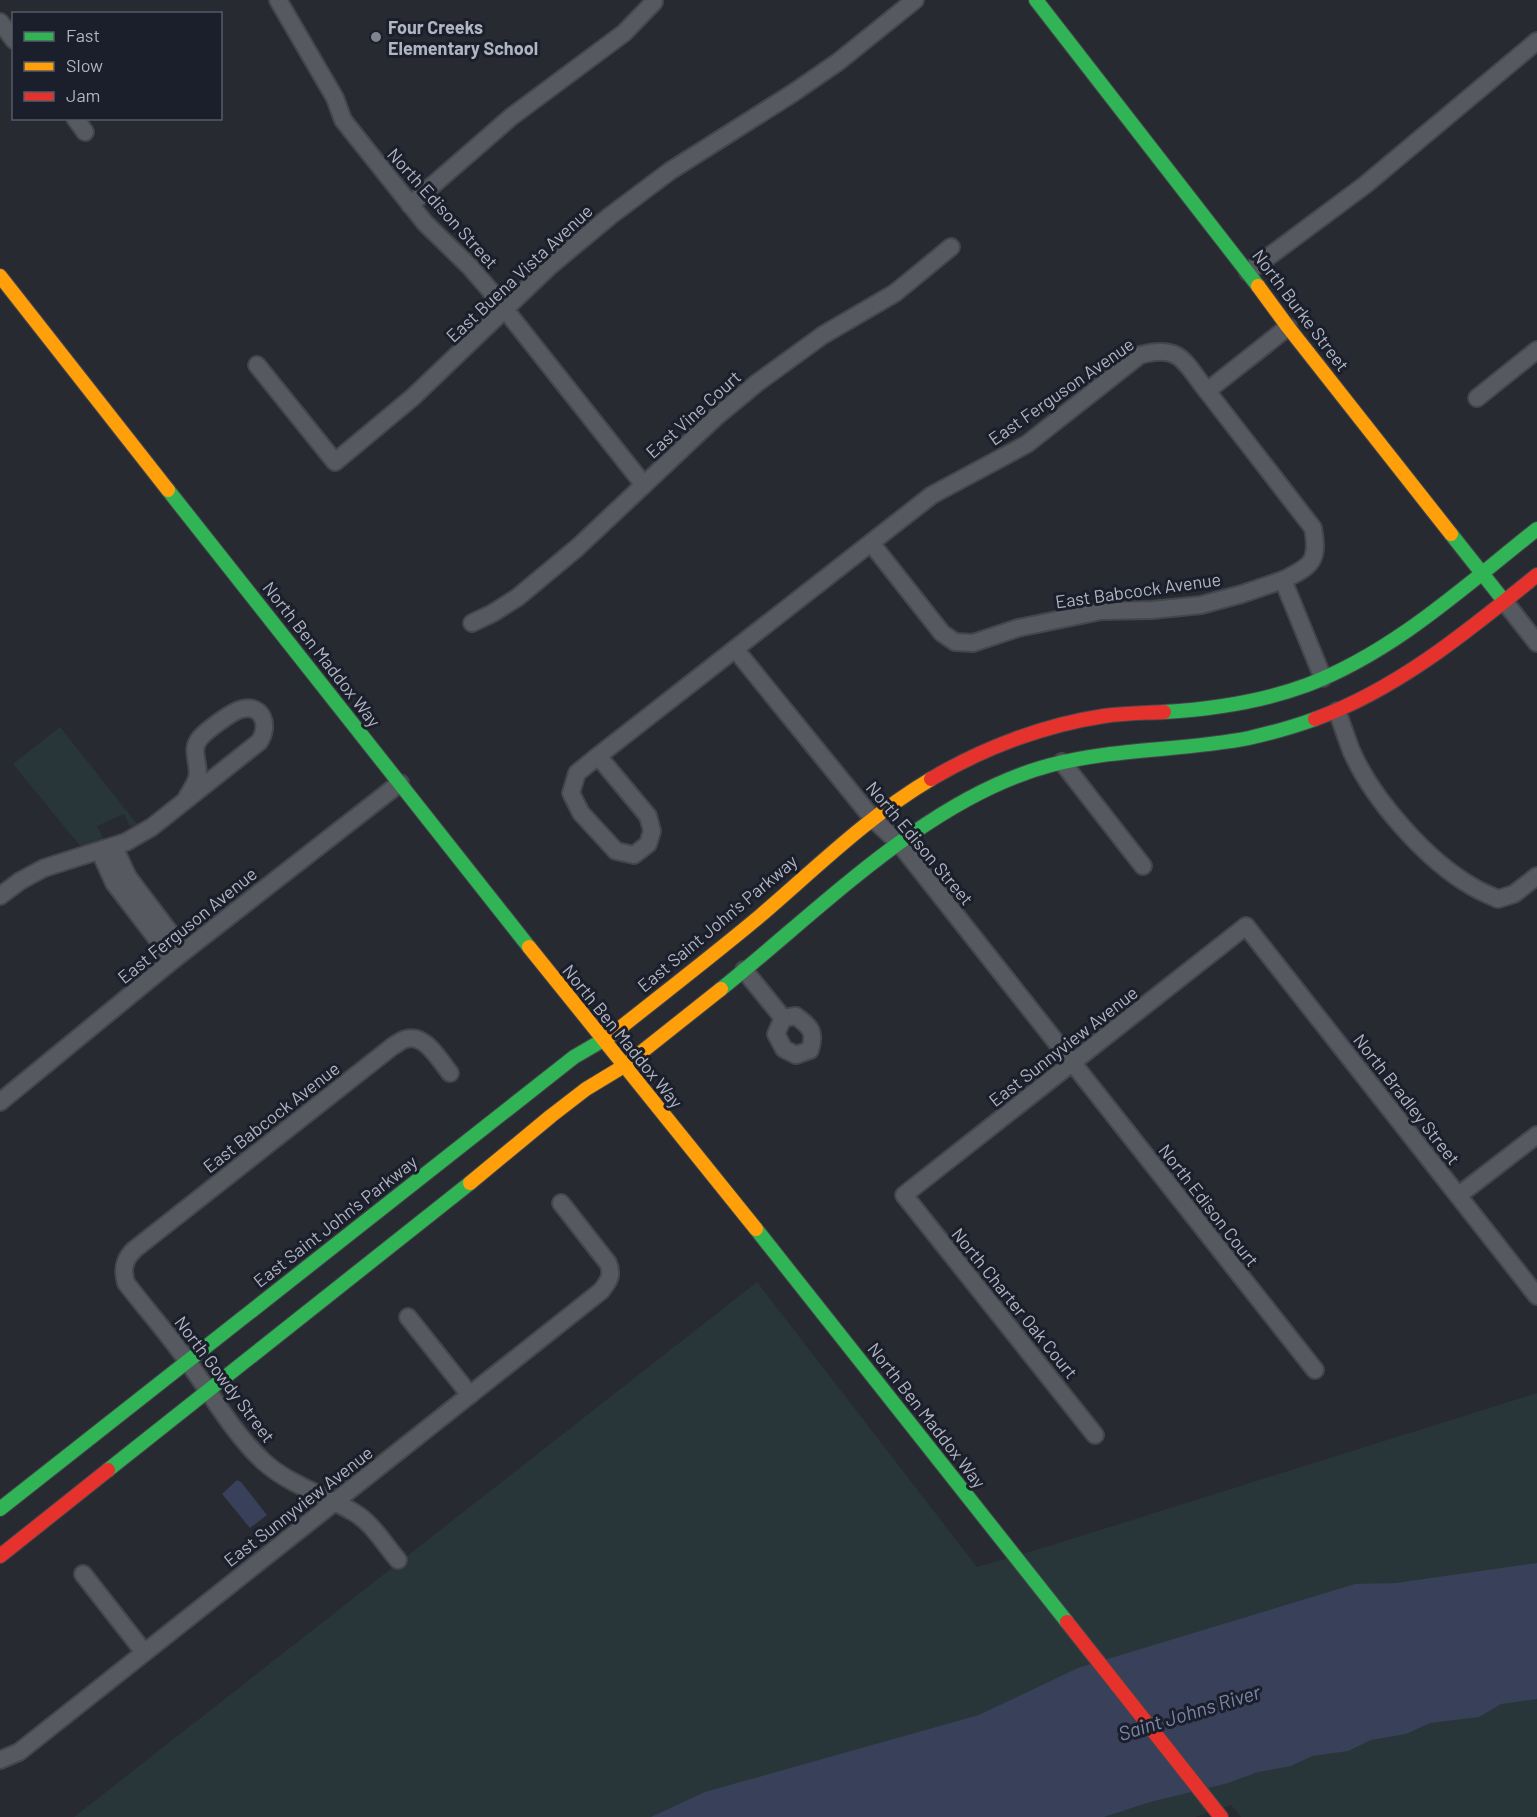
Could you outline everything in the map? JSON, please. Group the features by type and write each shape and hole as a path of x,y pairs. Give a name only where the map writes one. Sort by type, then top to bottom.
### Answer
{"main road":[{"name":"North Burke Street","path":"1036,0 1288,327 1504,601"},
{"name":"North Ben Maddox Way","path":"0,276 503,915 823,1312 1220,1816"},
{"name":"East Saint John's Parkway","path":"0,1509 574,1056 604,1040 764,913 802,876 873,819 920,786 964,761 1011,742 1072,722 1099,716 1210,709 1273,696 1323,678 1356,662 1397,637 1537,529"},
{"path":"0,1556 483,1173 530,1131 594,1082 624,1066 899,843 945,812 978,794 1022,775 1062,762 1105,753 1209,744 1251,737 1337,711 1407,674 1537,575"}],"street":[{"name":"North Edison Street","path":"278,0 335,98 344,120 425,223 470,267 506,310 644,485"},
{"name":"East Buena Vista Avenue","path":"257,365 335,462 413,397 550,266 610,216 670,171 838,62 915,0"},
{"path":"410,205 511,117 624,33 654,2"},
{"path":"0,22 12,37"},
{"path":"1248,273 1365,185 1537,41"},
{"name":"East Vine Court","path":"472,623 518,597 578,547 717,416 757,383 823,335 895,293 951,247"},
{"path":"1288,327 1207,391 1312,528 1316,547 1309,566 1283,580 1323,678"},
{"name":"East Ferguson Avenue","path":"598,756 648,816 652,831 648,844 634,855 616,851 581,813 571,793 576,773 932,495 1027,444 1140,355 1162,350 1171,352 1180,358 1207,391"},
{"path":"1477,398 1537,350"},
{"name":"East Babcock Avenue","path":"871,543 942,633 955,642 963,643 973,643 1018,628 1101,612 1201,605 1283,580"},
{"name":"North Burke Street","path":"1504,601 1537,643"},
{"name":"North Edison Street","path":"735,649 873,819 899,843 1072,1064"},
{"path":"0,896 20,881 44,868 107,849 152,827 259,742 265,734 266,725 262,716 254,709 244,708 235,711 200,738 195,747 194,756 198,767 197,779 186,799"},
{"path":"1337,711 1352,752 1375,791 1403,827 1433,858 1472,887 1498,899 1514,894 1537,876"},
{"path":"1062,762 1143,866"},
{"name":"East Ferguson Avenue","path":"0,1102 179,956 400,783"},
{"path":"107,849 128,876 179,956"},
{"name":"East Sunnyview Avenue","path":"904,1195 1245,926"},
{"name":"North Bradley Street","path":"1245,926 1537,1296"},
{"path":"744,970 783,1018"},
{"name":"East Babcock Avenue","path":"123,1270 129,1254 135,1249 393,1046 407,1038 420,1040 432,1050 450,1073"},
{"name":"North Edison Court","path":"1072,1064 1315,1370"},
{"path":"1459,1195 1537,1135"},
{"name":"North Charter Oak Court","path":"904,1195 1095,1435"},
{"name":"East Sunnyview Avenue","path":"0,1760 19,1752 601,1291 611,1274 603,1255 561,1203"},
{"name":"North Gowdy Street","path":"123,1270 126,1283 188,1362 207,1392 244,1440 264,1462 287,1478 357,1514 398,1560"},
{"path":"408,1317 470,1395"},
{"path":"83,1574 144,1652"}],"shaded area":[{"path":"60,727 137,824 130,827 124,814 97,826 104,840 81,847 13,764"},
{"path":"757,1282 977,1567 1537,1393 1537,1817 1241,1817 1231,1805 1195,1817 74,1817"}],"water":[{"path":"237,1480 267,1515 250,1528 222,1494"},
{"name":"Saint Johns River","path":"1537,1563 1537,1699 1501,1704 1479,1717 1430,1723 1406,1734 1371,1740 1348,1751 1312,1756 1291,1766 1258,1772 1228,1783 1150,1802 1104,1817 651,1817 705,1792 979,1715 1078,1668 1355,1584 1396,1583"}],"traffic: fast":[{"path":"1036,0 1258,286"},
{"path":"168,490 529,947"},
{"path":"1164,712 1219,707 1254,700 1290,691 1339,671 1370,655 1428,616 1537,529"},
{"path":"1451,534 1504,601"},
{"path":"721,989 836,892 918,829 961,803 1006,781 1075,759 1249,738 1315,719"},
{"path":"0,1509 574,1057 610,1036"},
{"path":"108,1470 470,1183"},
{"path":"756,1229 1067,1622"}],"traffic: slow":[{"path":"0,276 168,490"},
{"path":"1258,286 1451,534"},
{"path":"610,1036 742,931 864,826 931,779"},
{"path":"529,947 756,1229"},
{"path":"470,1183 551,1116 586,1089 624,1066 721,989"}],"traffic: jam":[{"path":"1315,719 1375,692 1404,675 1459,637 1537,575"},
{"path":"931,779 972,757 1014,739 1059,725 1112,715 1164,712"},
{"path":"0,1556 108,1470"},
{"path":"1067,1622 1221,1817"}],"place":[{"name":"Four Creeks Elementary School","path":"376,37"}]}
